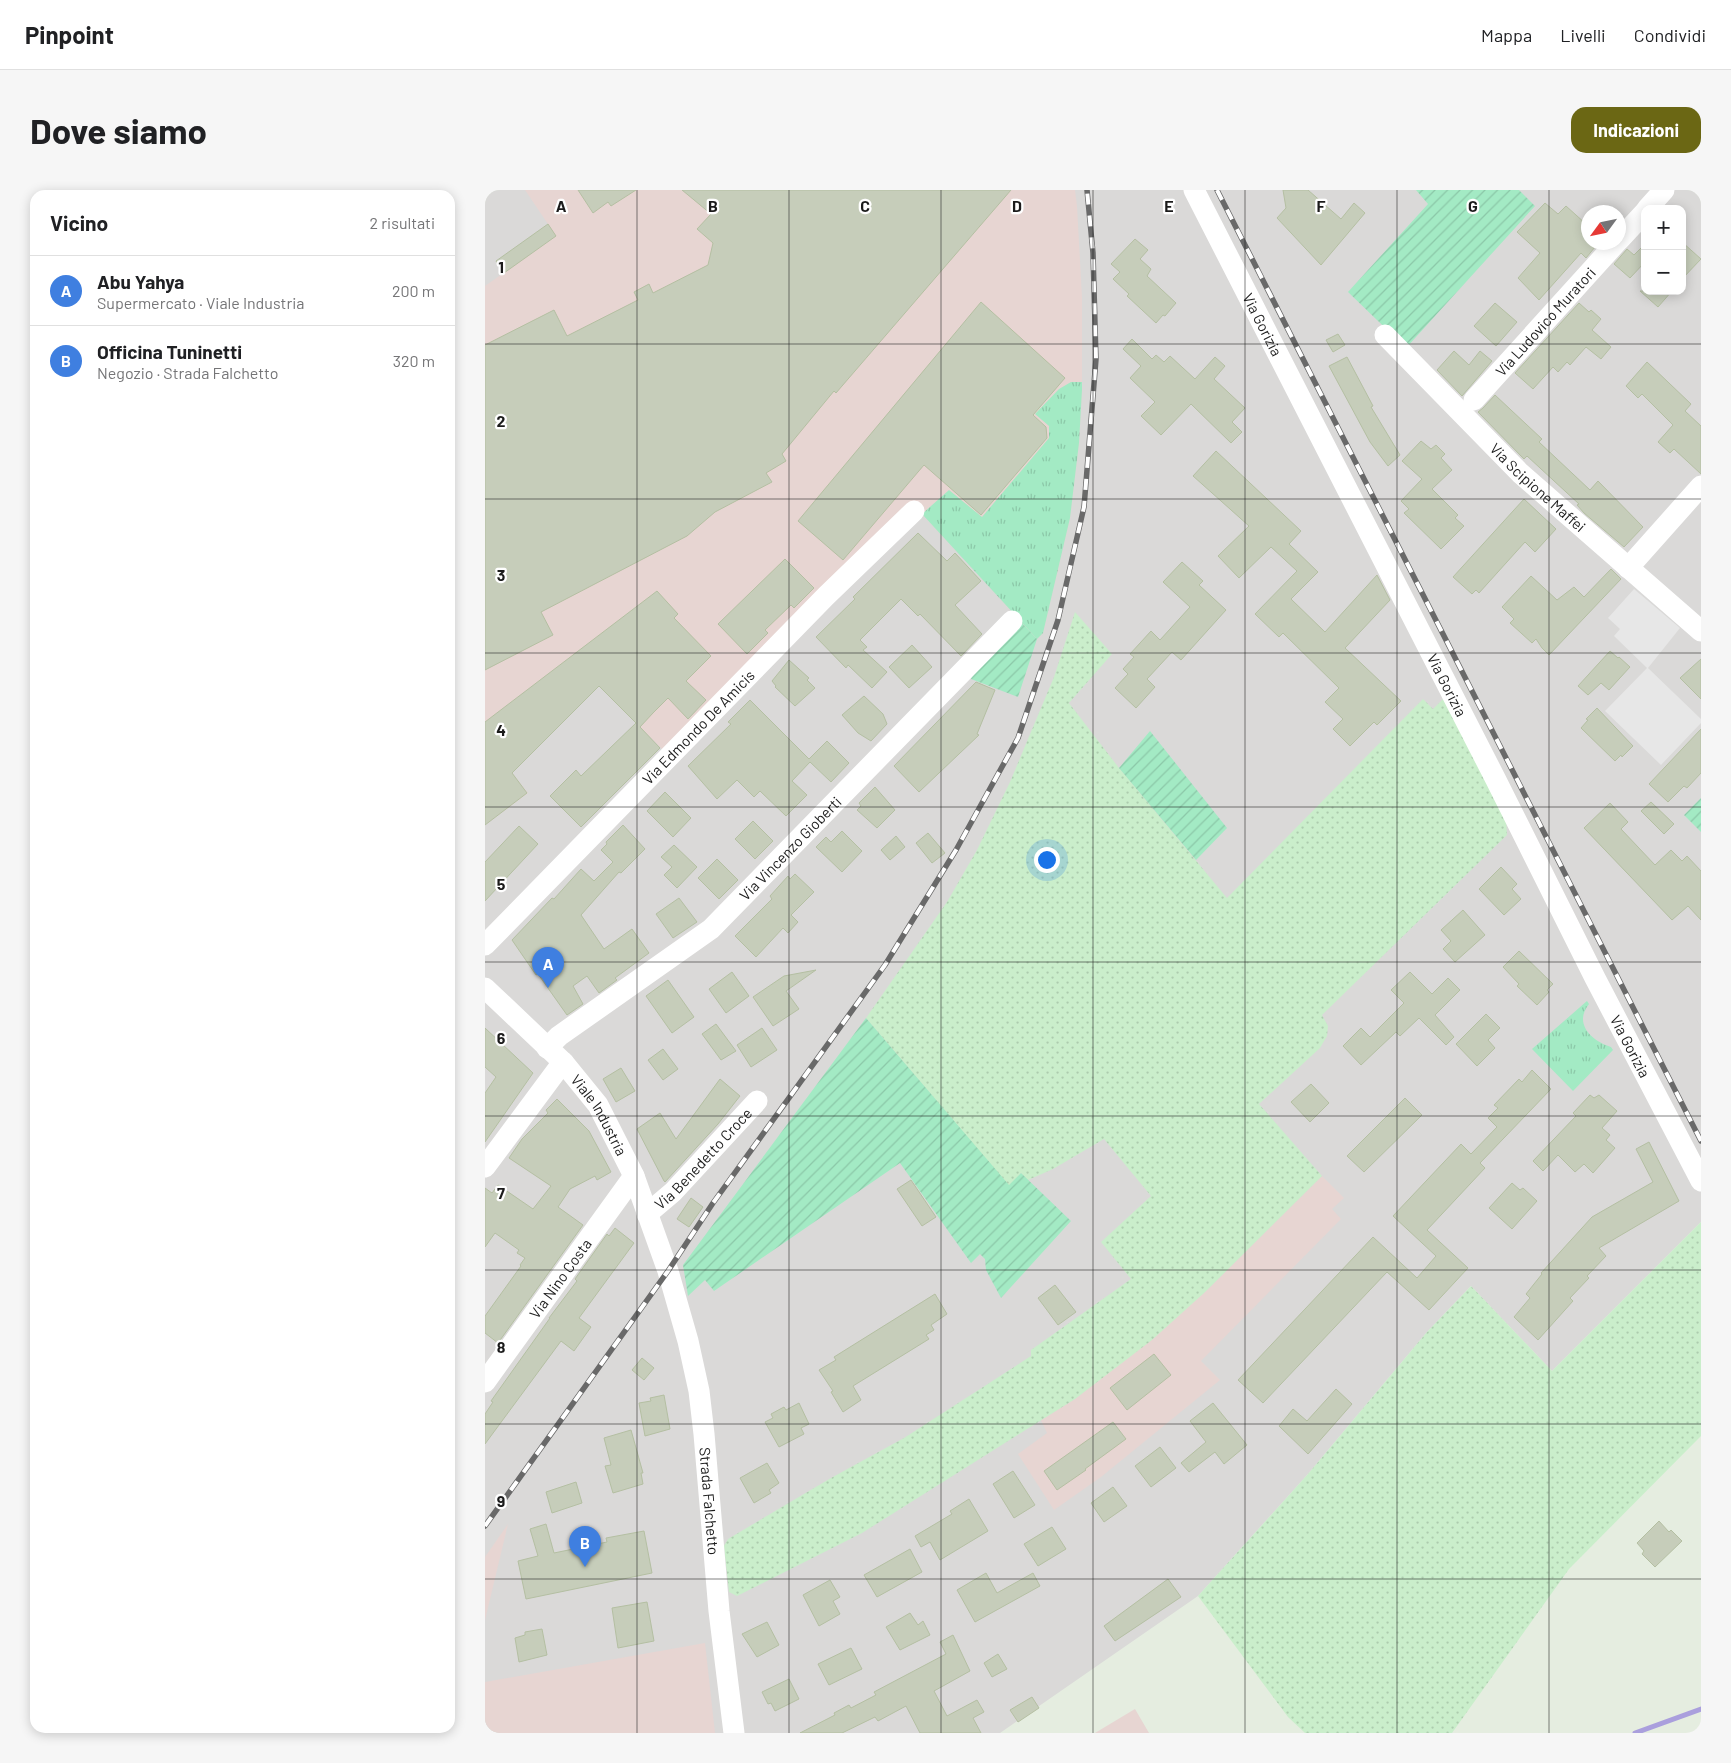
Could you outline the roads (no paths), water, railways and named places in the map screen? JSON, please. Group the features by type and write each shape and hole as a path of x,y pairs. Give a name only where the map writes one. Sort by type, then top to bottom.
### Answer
{"street":[{"name":"Via Gorizia","path":"1194,190 1595,978 1701,1180"},
{"path":"1651,205 1665,190"},
{"name":"Via Ludovico Muratori","path":"1626,233 1641,216"},
{"name":"Via Ludovico Muratori","path":"1474,400 1611,250"},
{"name":"Via Scipione Maffei","path":"1385,335 1520,473 1701,631"},
{"path":"1628,568 1701,486"},
{"name":"Via Edmondo De Amicis","path":"485,945 826,596 913,511"},
{"name":"Via Vincenzo Gioberti","path":"547,1048 559,1036 711,929 1012,621"},
{"name":"Viale Industria","path":"485,988 563,1062 598,1105 634,1176 668,1271"},
{"path":"485,1167 563,1062"},
{"name":"Via Benedetto Croce","path":"647,1214 673,1192 757,1101"},
{"name":"Via Nino Costa","path":"485,1382 634,1176"},
{"name":"Strada Falchetto","path":"668,1271 688,1341 699,1391 719,1611 734,1733"}],"waterway":[{"path":"1635,1733 1701,1709"}],"railway":[{"path":"485,1526 668,1271 713,1203 885,965 956,850 1018,738 1058,620 1084,507 1096,359 1093,253 1087,190"},
{"path":"1217,190 1701,1141"}],"place":[{"name":"Abu Yahya","path":"548,988"},
{"name":"Officina Tuninetti","path":"585,1567"}]}
